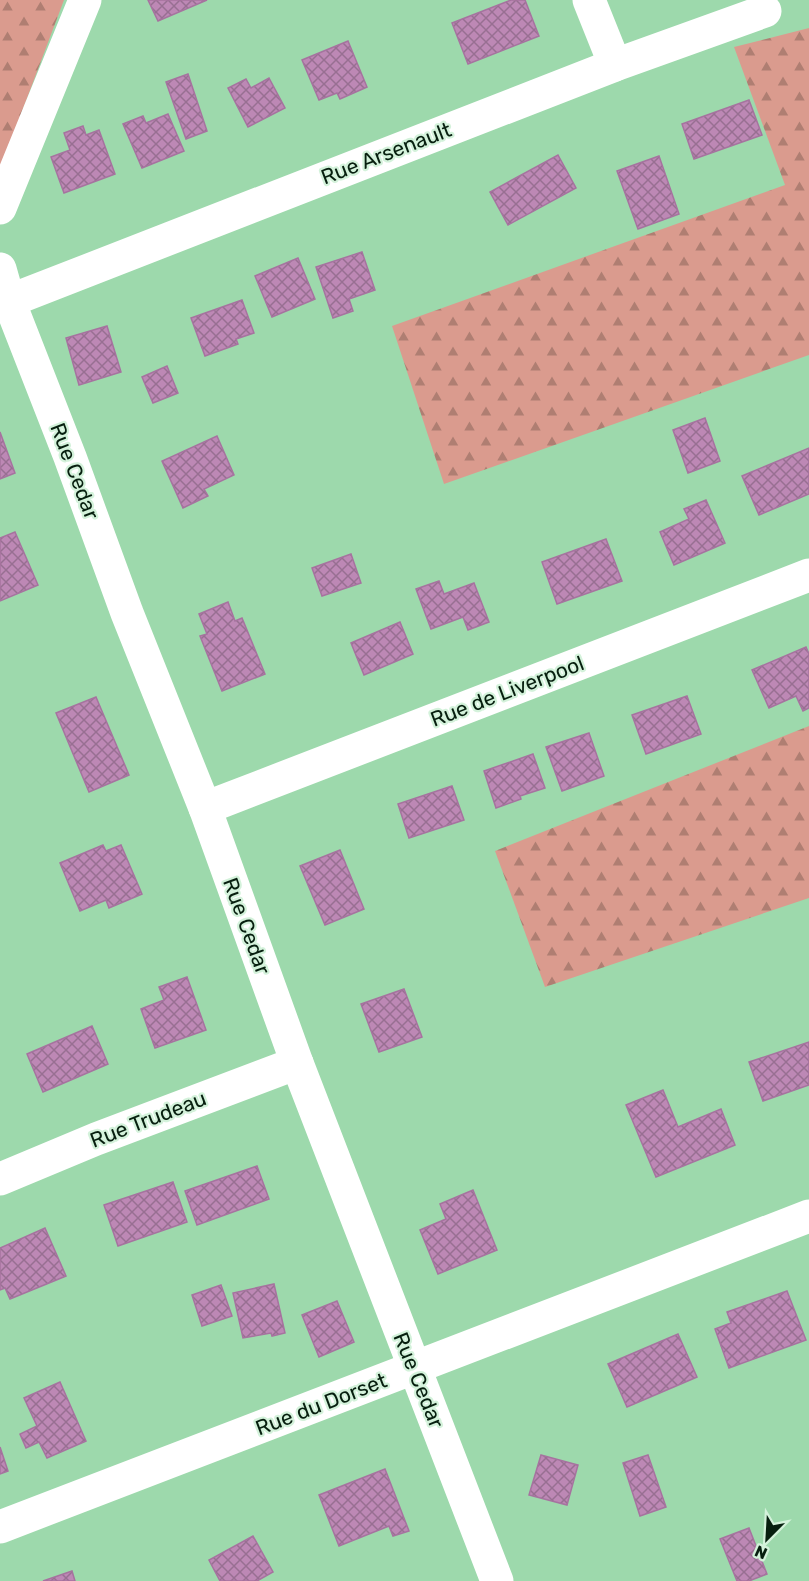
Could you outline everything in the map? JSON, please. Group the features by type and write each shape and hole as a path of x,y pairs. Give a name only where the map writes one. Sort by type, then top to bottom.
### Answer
{"street":[{"path":"0,208 85,0"},
{"path":"589,0 615,65"},
{"name":"Rue Arsenault","path":"9,301 615,65 765,10"},
{"name":"Rue Cedar","path":"0,269 9,301 205,808 297,1063 498,1581"},
{"name":"Rue de Liverpool","path":"205,808 809,575"},
{"name":"Rue Trudeau","path":"0,1179 96,1139 297,1063"},
{"name":"Rue du Dorset","path":"0,1527 809,1216"}],"green space":[{"path":"0,0 64,0 0,170"},
{"path":"809,28 809,355 444,484 392,326 785,185 734,47"},
{"path":"809,726 809,898 545,987 495,851"}],"building":[{"path":"148,0 207,0 158,21"},
{"path":"511,0 525,0 539,36 468,64 452,23"},
{"path":"348,41 367,87 340,99 337,93 319,100 302,60"},
{"path":"188,74 207,131 186,139 166,82"},
{"path":"269,78 285,108 248,127 228,88 246,79 251,88"},
{"path":"749,100 762,135 694,159 682,124"},
{"path":"168,114 184,151 142,168 123,124 143,116 146,123"},
{"path":"83,126 86,135 99,130 115,174 64,193 51,157 70,150 64,133"},
{"path":"558,155 576,188 508,225 490,192"},
{"path":"659,156 679,214 638,229 617,171"},
{"path":"362,252 375,290 349,299 353,311 333,318 316,267"},
{"path":"298,258 315,299 272,317 255,276"},
{"path":"242,300 254,333 236,339 238,344 205,356 191,318"},
{"path":"107,326 121,372 79,385 66,338"},
{"path":"167,366 178,393 153,403 142,377"},
{"path":"705,418 720,461 688,473 673,430"},
{"path":"0,432 15,473 0,479"},
{"path":"217,436 234,475 204,489 208,496 183,508 162,461"},
{"path":"809,448 809,494 759,515 742,476"},
{"path":"706,500 725,543 674,565 660,532 689,519 684,509"},
{"path":"15,532 38,585 0,601 0,538"},
{"path":"606,539 622,581 557,604 542,562"},
{"path":"351,554 361,583 322,596 312,568"},
{"path":"439,581 444,594 474,583 489,622 468,630 463,617 431,629 416,589"},
{"path":"228,602 235,621 242,618 265,674 222,691 200,636 207,634 199,614"},
{"path":"400,622 413,654 364,675 351,643"},
{"path":"806,647 809,654 809,708 803,711 796,696 769,708 752,670"},
{"path":"687,696 701,734 646,754 632,715"},
{"path":"96,697 129,775 89,792 56,713"},
{"path":"589,733 604,776 562,791 546,747"},
{"path":"533,754 545,788 520,796 521,799 496,808 484,771"},
{"path":"452,786 464,820 409,838 398,804"},
{"path":"103,845 106,851 121,845 142,894 109,908 106,900 80,911 60,863"},
{"path":"340,850 364,909 325,925 300,866"},
{"path":"187,977 206,1030 155,1048 141,1009 164,1000 159,987"},
{"path":"404,989 422,1037 379,1052 361,1004"},
{"path":"92,1026 108,1064 43,1092 27,1054"},
{"path":"809,1042 809,1085 763,1101 749,1062"},
{"path":"663,1090 678,1127 721,1109 735,1145 656,1177 626,1105"},
{"path":"257,1166 269,1199 197,1225 185,1191"},
{"path":"173,1182 187,1222 118,1246 104,1205"},
{"path":"473,1190 497,1250 438,1274 420,1230 446,1219 440,1204"},
{"path":"45,1228 66,1276 10,1299 5,1288 0,1290 0,1248"},
{"path":"274,1284 285,1333 243,1338 233,1293"},
{"path":"221,1285 232,1316 202,1326 192,1295"},
{"path":"787,1291 806,1340 729,1368 715,1329 731,1323 727,1312"},
{"path":"337,1301 354,1342 319,1357 302,1315"},
{"path":"678,1334 697,1377 627,1407 608,1364"},
{"path":"60,1382 86,1441 47,1458 39,1442 26,1448 20,1434 37,1426 24,1398"},
{"path":"0,1447 8,1471 0,1474"},
{"path":"541,1455 578,1465 567,1505 529,1495"},
{"path":"648,1455 666,1507 640,1516 623,1463"},
{"path":"385,1469 409,1531 393,1536 389,1526 339,1546 319,1495"},
{"path":"749,1528 767,1574 749,1581 737,1581 720,1539"},
{"path":"253,1536 273,1572 257,1581 220,1581 209,1560"},
{"path":"72,1571 75,1581 43,1581"}]}
